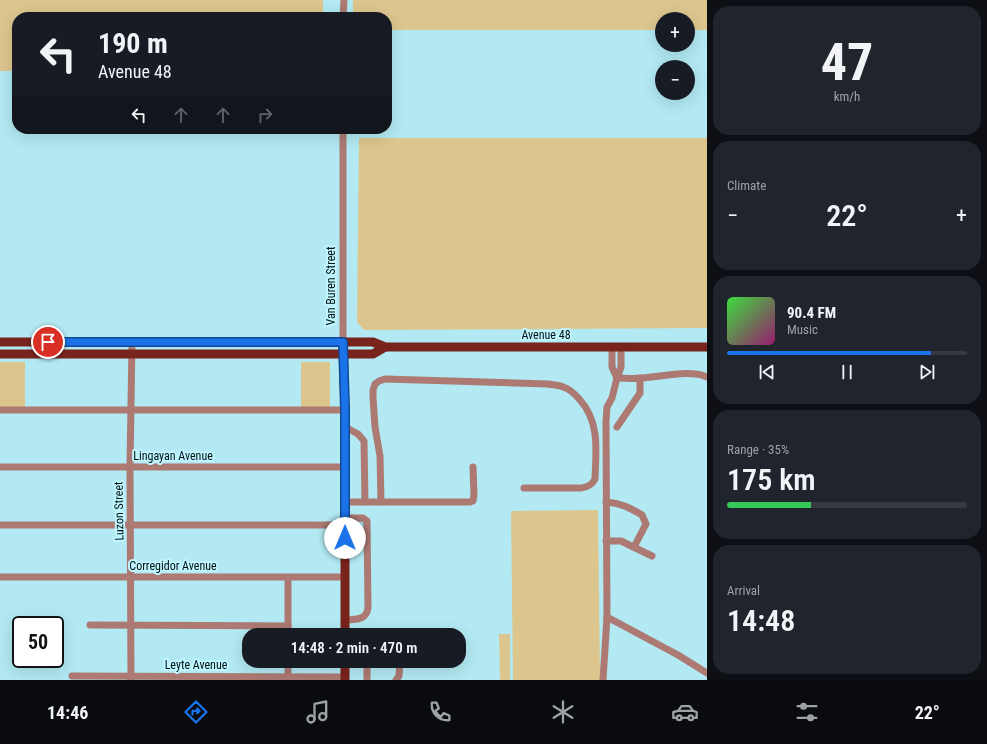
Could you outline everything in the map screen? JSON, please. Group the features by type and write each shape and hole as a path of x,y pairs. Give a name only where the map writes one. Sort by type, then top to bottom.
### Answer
{"main road":[{"name":"Avenue 48","path":"0,342 373,342 385,347 707,347"},
{"path":"0,347 18,342"},
{"name":"Van Buren Street","path":"343,342 345,410 345,628"},
{"name":"Avenue 48","path":"0,354 373,354 385,347"}],"street":[{"path":"343,12 344,0"},
{"name":"Van Buren Street","path":"343,134 343,342"},
{"name":"Luzon Street","path":"131,678 130,467 132,342"},
{"path":"603,680 607,617 606,421 607,407 612,398 621,366 617,347"},
{"path":"617,378 640,378 682,374 701,374 707,377"},
{"path":"617,427 640,393 640,378"},
{"path":"381,502 379,447 376,438 373,390 375,384 385,379 500,381 548,384 563,387 573,392 589,412 594,424 596,434 595,479 590,486 581,488 524,488"},
{"path":"0,410 345,410"},
{"path":"345,427 360,436 364,441 365,502"},
{"path":"360,436 376,438"},
{"path":"364,447 379,447"},
{"name":"Lingayan Avenue","path":"0,467 345,467"},
{"path":"345,502 470,502 473,500 474,495 473,467"},
{"path":"606,502 616,502 642,515 646,524 634,547"},
{"path":"0,525 345,522 366,519 368,536 367,612 364,617 360,619 345,620"},
{"path":"606,542 621,542 652,556"},
{"name":"Corregidor Avenue","path":"0,577 345,577"},
{"path":"90,626 288,626 288,577"},
{"path":"607,617 678,655 707,673"},
{"path":"367,668 367,680"},
{"path":"396,680 399,676 400,668"},
{"name":"Leyte Avenue","path":"72,676 131,678 345,678"}],"shaded area":[{"path":"0,0 323,0 323,12 12,12 12,71 0,71"},
{"path":"353,0 707,0 707,30 695,30 695,12 655,12 655,30 392,30 392,12 353,12"},
{"path":"359,138 707,138 707,328 364,330 357,322"},
{"path":"0,362 25,362 25,407 0,407"},
{"path":"301,362 330,362 330,407 301,407"},
{"path":"598,510 600,680 513,680 511,511"},
{"path":"499,634 510,634 510,680 500,680"}],"route":[{"path":"48,342 343,342 345,410 345,538"}]}
